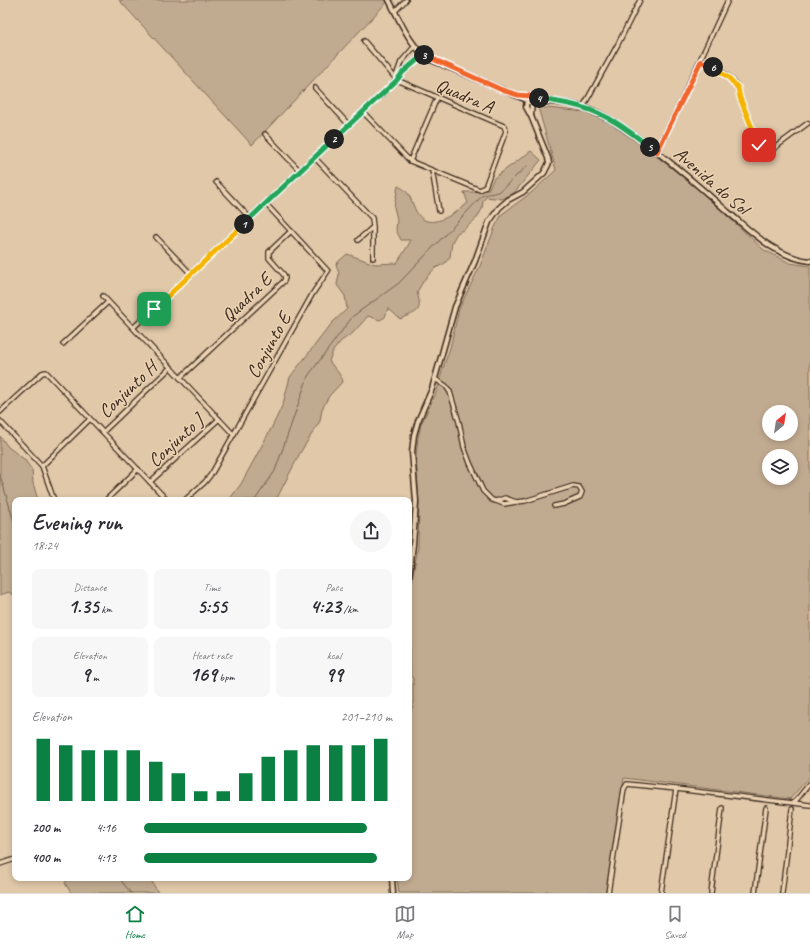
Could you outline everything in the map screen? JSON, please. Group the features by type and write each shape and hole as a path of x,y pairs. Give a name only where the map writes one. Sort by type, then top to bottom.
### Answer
{"street":[{"name":"Avenida do Sol","path":"389,0 415,46 423,55 502,90 530,99 593,110 614,121 657,152 698,185 768,245 790,256 810,261"},
{"path":"395,11 406,0"},
{"path":"582,107 618,44 640,0"},
{"path":"657,152 701,61 728,0"},
{"name":"Quadra A","path":"364,41 396,80 504,126 506,131 483,189 480,190 432,170"},
{"path":"396,80 401,62 415,46"},
{"path":"134,328 315,158 403,72 423,55"},
{"path":"701,61 718,70 738,88 740,98 759,145 769,150 773,149 808,123"},
{"path":"315,88 349,125"},
{"path":"410,161 437,98"},
{"path":"412,553 416,501 412,452 414,435 435,379 455,307 475,261 489,222 499,208 508,200 523,192 544,174 548,168 548,158 526,107 530,99"},
{"path":"363,112 410,161 432,170 439,211"},
{"path":"265,134 300,171"},
{"path":"315,158 372,218 372,258"},
{"path":"216,182 250,218"},
{"path":"266,204 291,231"},
{"path":"358,240 373,227"},
{"name":"Conjunto E","path":"188,497 205,482 212,473 313,294 328,271 291,231"},
{"name":"Quadra E","path":"180,378 284,281 284,275 268,255 269,252 291,231"},
{"path":"156,237 191,274"},
{"path":"104,296 234,435"},
{"path":"63,344 108,302"},
{"name":"Conjunto H","path":"103,432 171,367"},
{"path":"0,412 42,373 46,372 164,497"},
{"path":"435,379 446,386 450,392 459,422 464,447 483,491 492,500 496,501 506,498 516,502 525,501 573,486 579,487 582,492 580,497 564,504 554,506"},
{"path":"42,466 90,419"},
{"name":"Conjunto J","path":"150,482 219,419"},
{"path":"0,421 42,466 53,497"},
{"path":"109,497 138,469"},
{"path":"794,803 810,783"},
{"path":"608,893 625,786 629,784 810,805"},
{"path":"660,893 676,789"},
{"path":"711,893 722,808"},
{"path":"754,893 766,808"},
{"path":"782,893 792,809"},
{"path":"0,864 12,860"},
{"path":"392,881 393,893"}],"shaded area":[{"path":"119,0 389,0 252,145"},
{"path":"538,107 585,112 610,123 664,162 699,190 764,250 790,263 810,266 810,776 790,799 624,778 606,893 557,893 546,891 543,893 399,893 397,881 412,881 412,579 418,547 419,504 416,456 418,438 421,424 437,391 450,348 459,309 480,266 495,227 502,214 531,193 556,170"},
{"path":"531,151 541,160 514,193 502,199 486,197 477,218 457,233 452,242 450,257 444,264 435,268 424,280 417,292 419,308 417,311 400,319 388,308 385,317 380,320 368,316 353,333 341,341 333,351 329,361 339,373 343,381 329,396 322,409 320,421 300,453 278,497 231,497 241,484 272,427 283,404 290,377 332,323 347,309 345,296 337,285 339,274 336,264 347,254 375,264 397,263 409,244 410,240 401,240 396,230 397,219 394,207 398,186 406,191 417,213 422,219 435,221 449,216 468,203 464,192 488,190 494,178"},
{"path":"0,436 8,447 24,459 32,470 33,483 37,497 12,497 12,594 9,592 0,595"},
{"path":"66,881 152,881 158,893 71,893 65,883"}],"waterway":[{"path":"257,497 275,471 308,376 353,316 399,283 483,195 499,192 527,166"},
{"path":"0,475 12,515"},
{"path":"121,881 131,893"}],"route":[{"path":"154,309 397,80 403,72 423,55 502,90 518,95 530,96 593,110 614,121 657,152 701,61 707,63 729,78 738,88 740,98 759,145"}]}
